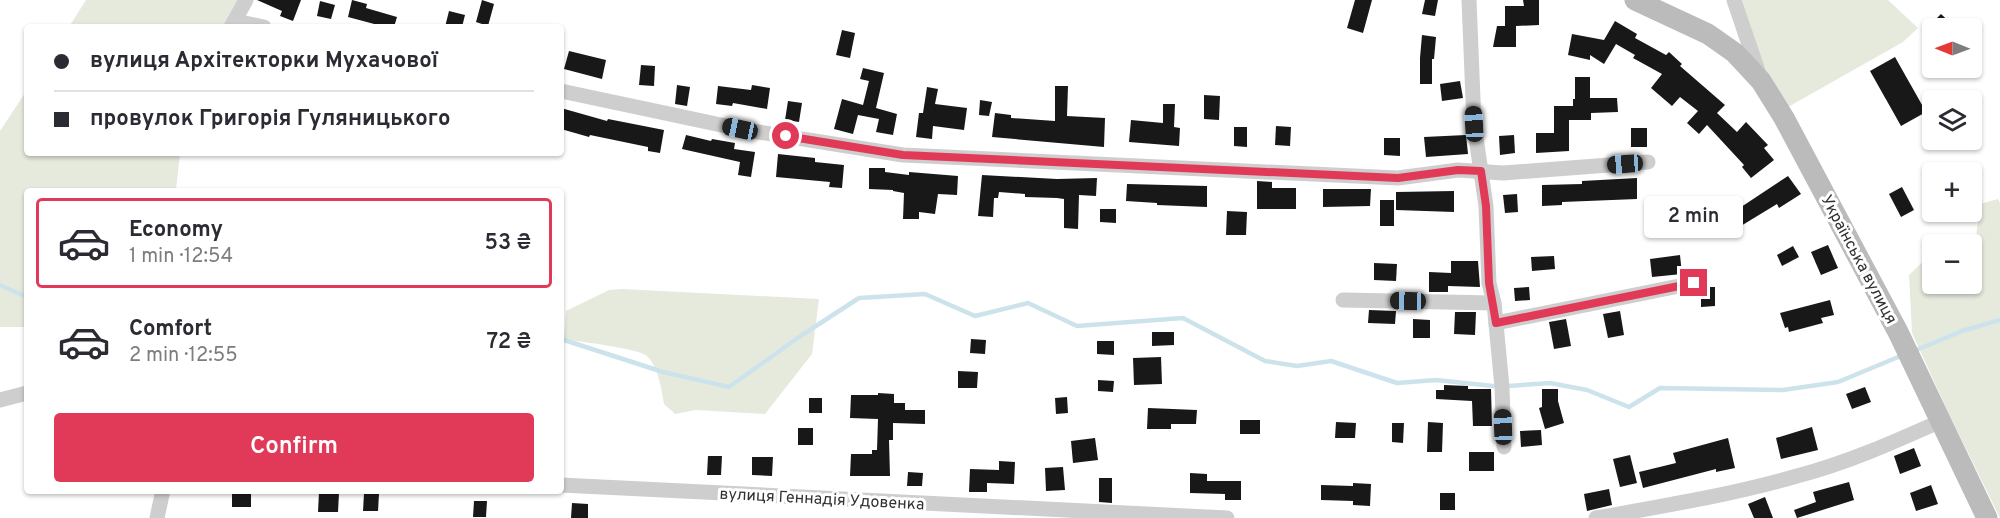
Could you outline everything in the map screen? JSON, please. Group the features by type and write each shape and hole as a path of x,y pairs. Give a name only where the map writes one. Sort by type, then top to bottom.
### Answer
{"street":[{"path":"233,24 246,0"},
{"path":"1469,0 1474,124 1486,206 1489,283 1494,303 1502,387 1504,447"},
{"path":"1635,0 1708,34 1735,53 1761,81"},
{"name":"Українська вулиця","path":"1734,0 1761,81 1784,118 1898,332 1988,518"},
{"path":"564,92 740,129 903,155 1398,178 1458,170 1503,173 1648,162"},
{"path":"1496,323 1694,283"},
{"path":"1343,300 1494,303"},
{"path":"0,400 24,394"},
{"path":"1596,518 1699,499 1797,476 1878,449 1941,421"},
{"name":"вулиця Геннадія Удовенка","path":"564,485 1227,518"},
{"path":"157,518 162,494"}],"shaded area":[{"path":"86,0 239,0 231,24 71,24"},
{"path":"1742,0 1888,0 1918,28 1903,42 1788,107 1767,77"},
{"path":"24,95 24,156 180,156 176,188 24,188 24,327 0,327 0,131"},
{"path":"1998,199 2000,203 2000,518 1912,333 1909,275 1922,263 1922,294 1982,294 1982,234 1976,234 1978,222 1982,222 1982,203"},
{"path":"609,290 819,299 812,354 765,414 696,410 675,414 664,404 657,372 647,356 621,348 564,339 566,311"}],"building":[{"path":"257,0 301,0 293,21 280,16 282,11"},
{"path":"352,0 367,4 366,8 397,17 395,24 374,24 348,17"},
{"path":"482,0 494,4 489,24 476,22"},
{"path":"1355,0 1372,0 1363,33 1347,28"},
{"path":"1425,0 1438,0 1435,16 1422,14"},
{"path":"1523,0 1539,0 1539,25 1516,26 1516,47 1493,47 1497,26 1505,26 1505,6 1524,6"},
{"path":"320,1 335,5 331,19 317,16"},
{"path":"449,11 465,15 463,24 446,24"},
{"path":"1615,21 1637,34 1635,38 1666,55 1669,52 1682,64 1680,66 1725,105 1717,113 1737,132 1746,122 1768,145 1764,148 1774,160 1751,178 1742,167 1744,165 1707,125 1699,134 1687,123 1698,111 1680,97 1672,106 1651,88 1662,74 1633,58 1635,55 1616,44 1604,64 1590,55 1590,60 1568,55 1572,34 1604,40"},
{"path":"842,30 855,33 850,58 836,55"},
{"path":"1422,35 1436,37 1434,59 1432,59 1432,84 1420,84"},
{"path":"569,51 606,60 602,79 564,69"},
{"path":"1895,57 1922,105 1922,114 1901,126 1870,71"},
{"path":"641,65 655,66 654,86 639,85"},
{"path":"863,68 884,73 876,108 897,114 893,135 876,132 879,119 858,115 853,134 834,129 842,99 863,105 869,81 860,79"},
{"path":"1575,77 1590,77 1590,98 1617,98 1618,112 1591,113 1591,120 1569,120 1569,151 1536,153 1536,133 1554,133 1554,106 1573,106"},
{"path":"1460,81 1463,98 1442,101 1440,84"},
{"path":"677,85 690,87 687,106 675,104"},
{"path":"752,85 770,88 767,109 733,103 732,106 716,104 718,86 751,90"},
{"path":"1055,86 1068,86 1067,116 1105,118 1104,147 992,137 995,113 1011,115 1011,118 1055,121"},
{"path":"927,87 938,89 935,104 967,108 964,130 933,126 932,139 916,137 919,113 923,113"},
{"path":"1204,95 1220,96 1219,120 1204,119"},
{"path":"980,100 992,102 989,116 979,115"},
{"path":"788,101 802,103 799,122 785,120"},
{"path":"1163,104 1175,104 1174,127 1180,128 1179,146 1129,142 1131,120 1163,123"},
{"path":"564,109 607,121 608,119 664,130 660,153 648,151 648,147 590,135 589,137 564,130"},
{"path":"1276,126 1291,127 1290,146 1275,145"},
{"path":"1234,127 1247,127 1247,147 1234,146"},
{"path":"1631,128 1647,128 1647,147 1631,147"},
{"path":"686,135 711,141 712,139 735,143 734,149 755,152 751,177 738,175 740,162 682,149"},
{"path":"1466,135 1468,154 1426,157 1424,137"},
{"path":"1514,135 1515,153 1500,155 1499,136"},
{"path":"1384,138 1400,138 1400,156 1384,155"},
{"path":"778,154 815,158 815,162 844,165 842,188 829,187 830,182 776,177"},
{"path":"869,168 885,168 885,172 909,175 909,172 958,176 957,195 938,194 935,214 919,212 919,219 903,219 904,193 869,189"},
{"path":"982,175 1057,179 1097,178 1096,196 1079,195 1078,229 1064,228 1064,199 1057,198 1025,197 1025,194 999,192 998,198 994,198 993,217 978,216"},
{"path":"1788,176 1801,194 1779,208 1777,204 1731,232 1723,219"},
{"path":"1637,178 1637,199 1562,202 1562,205 1542,206 1542,185 1582,184 1582,181"},
{"path":"1257,181 1272,182 1272,188 1296,188 1296,209 1257,209"},
{"path":"1127,184 1207,186 1207,207 1126,201"},
{"path":"1902,187 1914,210 1901,217 1889,194"},
{"path":"1323,189 1371,189 1370,206 1323,207"},
{"path":"1454,191 1454,212 1396,210 1396,192"},
{"path":"1517,194 1518,212 1505,213 1503,195"},
{"path":"1380,200 1394,200 1394,226 1380,226"},
{"path":"1100,209 1116,209 1116,223 1100,222"},
{"path":"1227,211 1247,212 1246,235 1226,235"},
{"path":"1828,245 1838,268 1821,275 1811,252"},
{"path":"1793,246 1799,257 1782,266 1777,255"},
{"path":"1680,255 1682,274 1652,277 1650,259"},
{"path":"1554,256 1555,269 1532,271 1531,257"},
{"path":"1451,261 1478,261 1480,287 1448,286 1448,292 1429,292 1429,272 1451,273"},
{"path":"1374,263 1397,264 1396,281 1374,280"},
{"path":"1529,287 1530,300 1515,301 1514,288"},
{"path":"1703,287 1715,287 1715,306 1701,307"},
{"path":"1830,300 1834,315 1821,318 1823,323 1789,332 1788,327 1785,328 1780,313"},
{"path":"1369,310 1396,311 1395,324 1368,323"},
{"path":"1620,311 1624,335 1608,338 1603,314"},
{"path":"1455,312 1476,312 1475,335 1454,334"},
{"path":"1413,319 1430,320 1430,338 1413,338"},
{"path":"1566,319 1571,346 1554,349 1549,322"},
{"path":"1152,332 1174,332 1174,345 1152,346"},
{"path":"971,339 986,340 985,354 970,353"},
{"path":"1097,341 1114,341 1114,355 1097,354"},
{"path":"1161,357 1162,384 1134,385 1133,358"},
{"path":"958,371 978,372 977,388 958,388"},
{"path":"1098,380 1114,381 1113,392 1098,391"},
{"path":"1444,385 1468,386 1468,389 1491,389 1492,426 1473,426 1472,401 1436,399 1436,390 1444,390"},
{"path":"1865,387 1871,402 1852,409 1846,394"},
{"path":"1542,389 1558,389 1558,401 1564,423 1545,429 1539,408 1542,407"},
{"path":"878,393 894,394 894,403 905,403 905,410 925,410 925,424 893,423 893,440 889,440 890,476 850,476 851,454 872,454 872,450 877,450 878,419 850,418 851,395 878,395"},
{"path":"1067,397 1068,413 1056,414 1055,398"},
{"path":"809,398 822,398 822,413 809,413"},
{"path":"1148,408 1197,410 1196,424 1171,424 1171,429 1147,429"},
{"path":"1240,420 1260,420 1260,434 1240,434"},
{"path":"1336,422 1356,423 1355,438 1335,438"},
{"path":"1428,422 1443,423 1442,452 1427,452"},
{"path":"1392,423 1404,423 1403,443 1392,442"},
{"path":"1812,427 1818,450 1781,459 1776,438"},
{"path":"798,428 813,428 813,445 798,445"},
{"path":"1541,430 1542,445 1521,447 1520,431"},
{"path":"1095,438 1098,460 1073,463 1071,441"},
{"path":"1728,438 1735,468 1716,472 1716,469 1643,488 1639,472 1676,463 1673,453"},
{"path":"1914,448 1921,466 1900,474 1894,456"},
{"path":"1469,452 1494,452 1494,471 1469,471"},
{"path":"1630,455 1637,483 1620,487 1613,459"},
{"path":"708,456 722,456 721,475 707,475"},
{"path":"752,457 773,457 772,476 752,475"},
{"path":"999,461 1015,462 1014,484 987,483 987,492 969,492 970,469 999,470"},
{"path":"1063,467 1065,490 1046,491 1045,468"},
{"path":"908,472 923,473 922,486 907,486"},
{"path":"1190,473 1207,474 1207,481 1241,481 1241,500 1225,500 1225,494 1190,493"},
{"path":"1099,478 1112,478 1112,503 1099,502"},
{"path":"1849,482 1854,500 1797,518 1794,510 1816,502 1813,492"},
{"path":"1353,483 1371,484 1370,506 1353,505 1353,501 1321,500 1321,485 1353,486"},
{"path":"1931,485 1938,504 1916,511 1910,493"},
{"path":"1609,489 1612,505 1587,511 1584,494"},
{"path":"1440,493 1455,493 1455,510 1440,510"},
{"path":"232,494 251,494 251,507 232,507"},
{"path":"319,494 339,494 338,512 318,512"},
{"path":"364,494 379,494 378,511 363,511"},
{"path":"1765,497 1773,518 1754,518 1748,504"},
{"path":"474,501 487,501 486,517 473,517"},
{"path":"572,503 588,504 588,518 571,518"}],"waterway":[{"path":"0,285 24,296"},
{"path":"564,340 663,372 729,387 859,298 925,294 975,316 1028,303 1077,326 1183,318 1265,361 1297,366 1331,361 1397,383 1436,380 1493,386"},
{"path":"1914,351 1962,331 2000,320"},
{"path":"1508,386 1550,383 1587,390 1629,407 1660,388 1783,390 1838,382 1903,355"}],"route":[{"path":"786,136 903,155 1398,178 1458,170 1481,171 1486,206 1489,283 1496,323 1694,283"}]}
